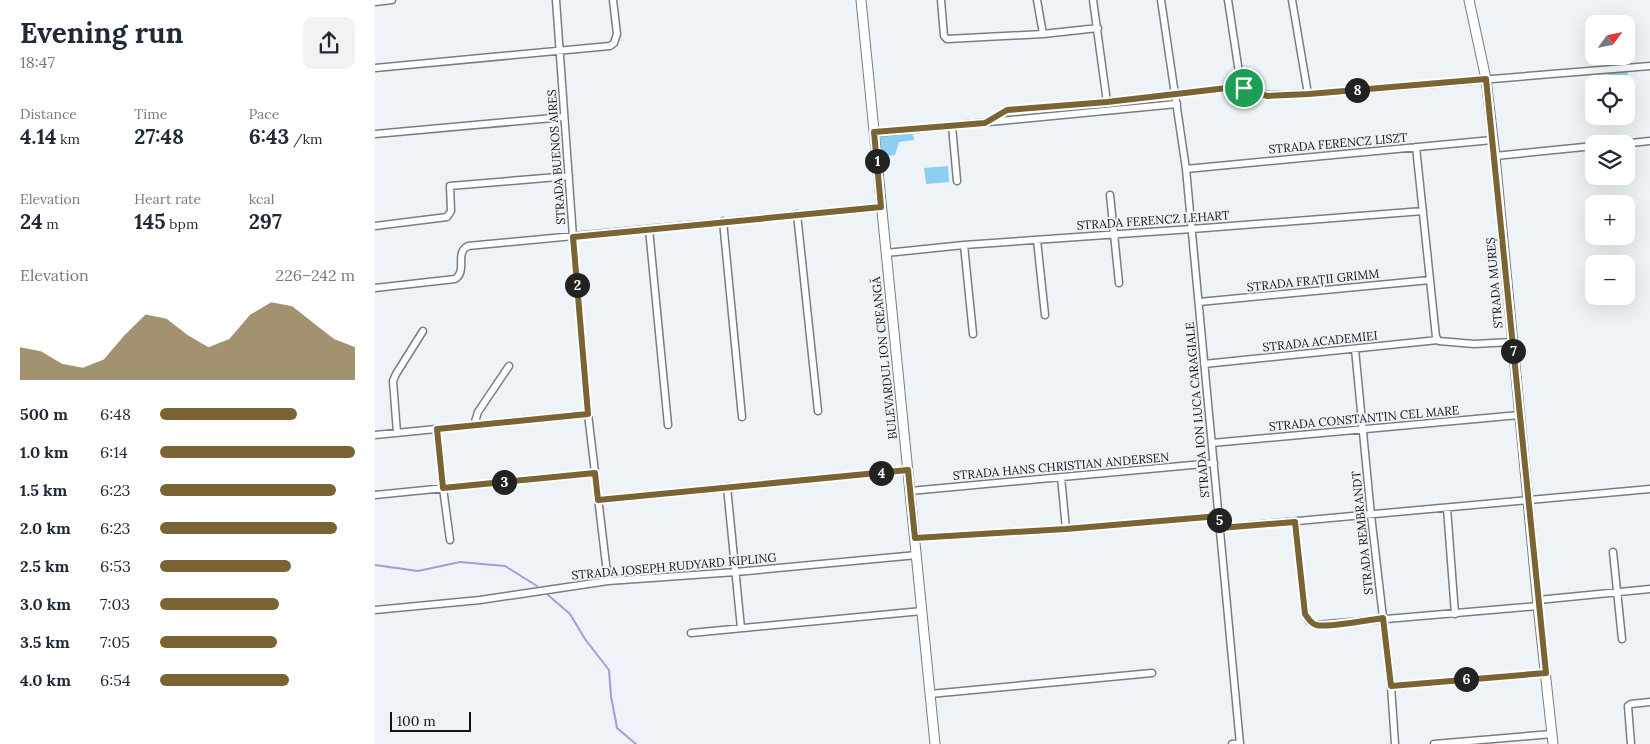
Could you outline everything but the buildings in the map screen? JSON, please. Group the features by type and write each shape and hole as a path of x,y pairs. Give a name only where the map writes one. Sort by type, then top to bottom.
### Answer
{"street":[{"path":"375,2 392,0"},
{"name":"STRADA BUENOS AIRES","path":"555,0 588,414 608,581"},
{"path":"375,68 612,45 616,40 617,34 613,0"},
{"name":"BULEVARDUL ION CREANGĂ","path":"861,0 935,744"},
{"path":"941,0 944,36 947,39 1043,34 1098,28"},
{"path":"1037,0 1043,34"},
{"path":"1093,0 1098,28 1103,102 1101,111"},
{"name":"STRADA ION LUCA CARAGIALE","path":"1161,0 1186,169 1240,744"},
{"path":"1228,0 1240,79 1244,88"},
{"path":"1292,0 1309,94"},
{"name":"STRADA MUREȘ","path":"1469,0 1486,79 1495,156 1519,415 1553,744"},
{"path":"985,123 1007,110 1103,102 1236,87 1267,96 1309,94 1650,66"},
{"path":"874,132 1177,104"},
{"path":"375,134 564,116"},
{"path":"952,126 957,180"},
{"name":"STRADA FERENCZ LISZT","path":"1186,169 1492,140"},
{"path":"1635,143 1650,141"},
{"path":"1416,147 1437,340"},
{"path":"1495,156 1585,147"},
{"path":"375,226 447,218 451,211 450,186 569,176"},
{"path":"1110,195 1119,283"},
{"path":"375,288 455,279 459,277 461,272 461,253 468,246 881,207"},
{"name":"STRADA FERENCZ LEHART","path":"886,253 964,245 1423,210"},
{"path":"797,214 818,411"},
{"path":"723,221 742,417"},
{"path":"649,229 668,425"},
{"path":"1037,240 1045,316"},
{"path":"964,245 973,334"},
{"name":"STRADA FRAȚII GRIMM","path":"1199,302 1429,280"},
{"path":"397,433 393,380 423,331"},
{"name":"STRADA ACADEMIEI","path":"1204,364 1437,340 1439,342 1474,344 1513,342"},
{"name":"STRADA REMBRANDT","path":"1355,349 1371,515 1391,686 1395,744"},
{"path":"474,425 478,412 509,366"},
{"path":"375,435 588,414"},
{"name":"STRADA CONSTANTIN CEL MARE","path":"1211,443 1519,415"},
{"path":"437,429 450,540"},
{"name":"STRADA HANS CHRISTIAN ANDERSEN","path":"910,491 1214,463"},
{"path":"598,500 908,470"},
{"path":"375,495 595,473"},
{"path":"1061,477 1066,529"},
{"path":"727,487 741,628"},
{"path":"1220,528 1650,489"},
{"path":"1447,508 1455,614"},
{"path":"915,538 1066,529 1219,516"},
{"path":"1295,522 1305,614 1316,625 1383,618 1455,614 1650,589"},
{"path":"1613,552 1622,640"},
{"name":"STRADA JOSEPH RUDYARD KIPLING","path":"375,610 480,600 608,581 736,572 917,555"},
{"path":"691,633 922,611"},
{"path":"930,694 1152,673"},
{"path":"1391,686 1546,673"},
{"path":"1631,744 1628,706 1650,702"},
{"path":"1434,744 1552,734"},
{"path":"1232,744 1240,744"}],"shaded area":[{"path":"1627,69 1628,75 1608,75 1608,71"},
{"path":"913,133 914,140 899,142 895,155 882,157 880,136"},
{"path":"948,166 949,182 926,184 924,168"}],"waterway":[{"path":"375,565 418,571 460,562 505,566 537,586"},
{"path":"548,595 570,614 585,639 609,670 611,696 617,728 636,744"}],"route":[{"path":"1486,79 1546,673 1391,686 1383,618 1316,625 1305,614 1295,522 1220,528 1219,516 1066,529 915,538 908,470 598,500 595,473 443,488 437,429 588,414 573,237 881,207 874,132 985,123 1007,110 1107,102 1236,87 1244,88 1267,96 1486,79"}]}
